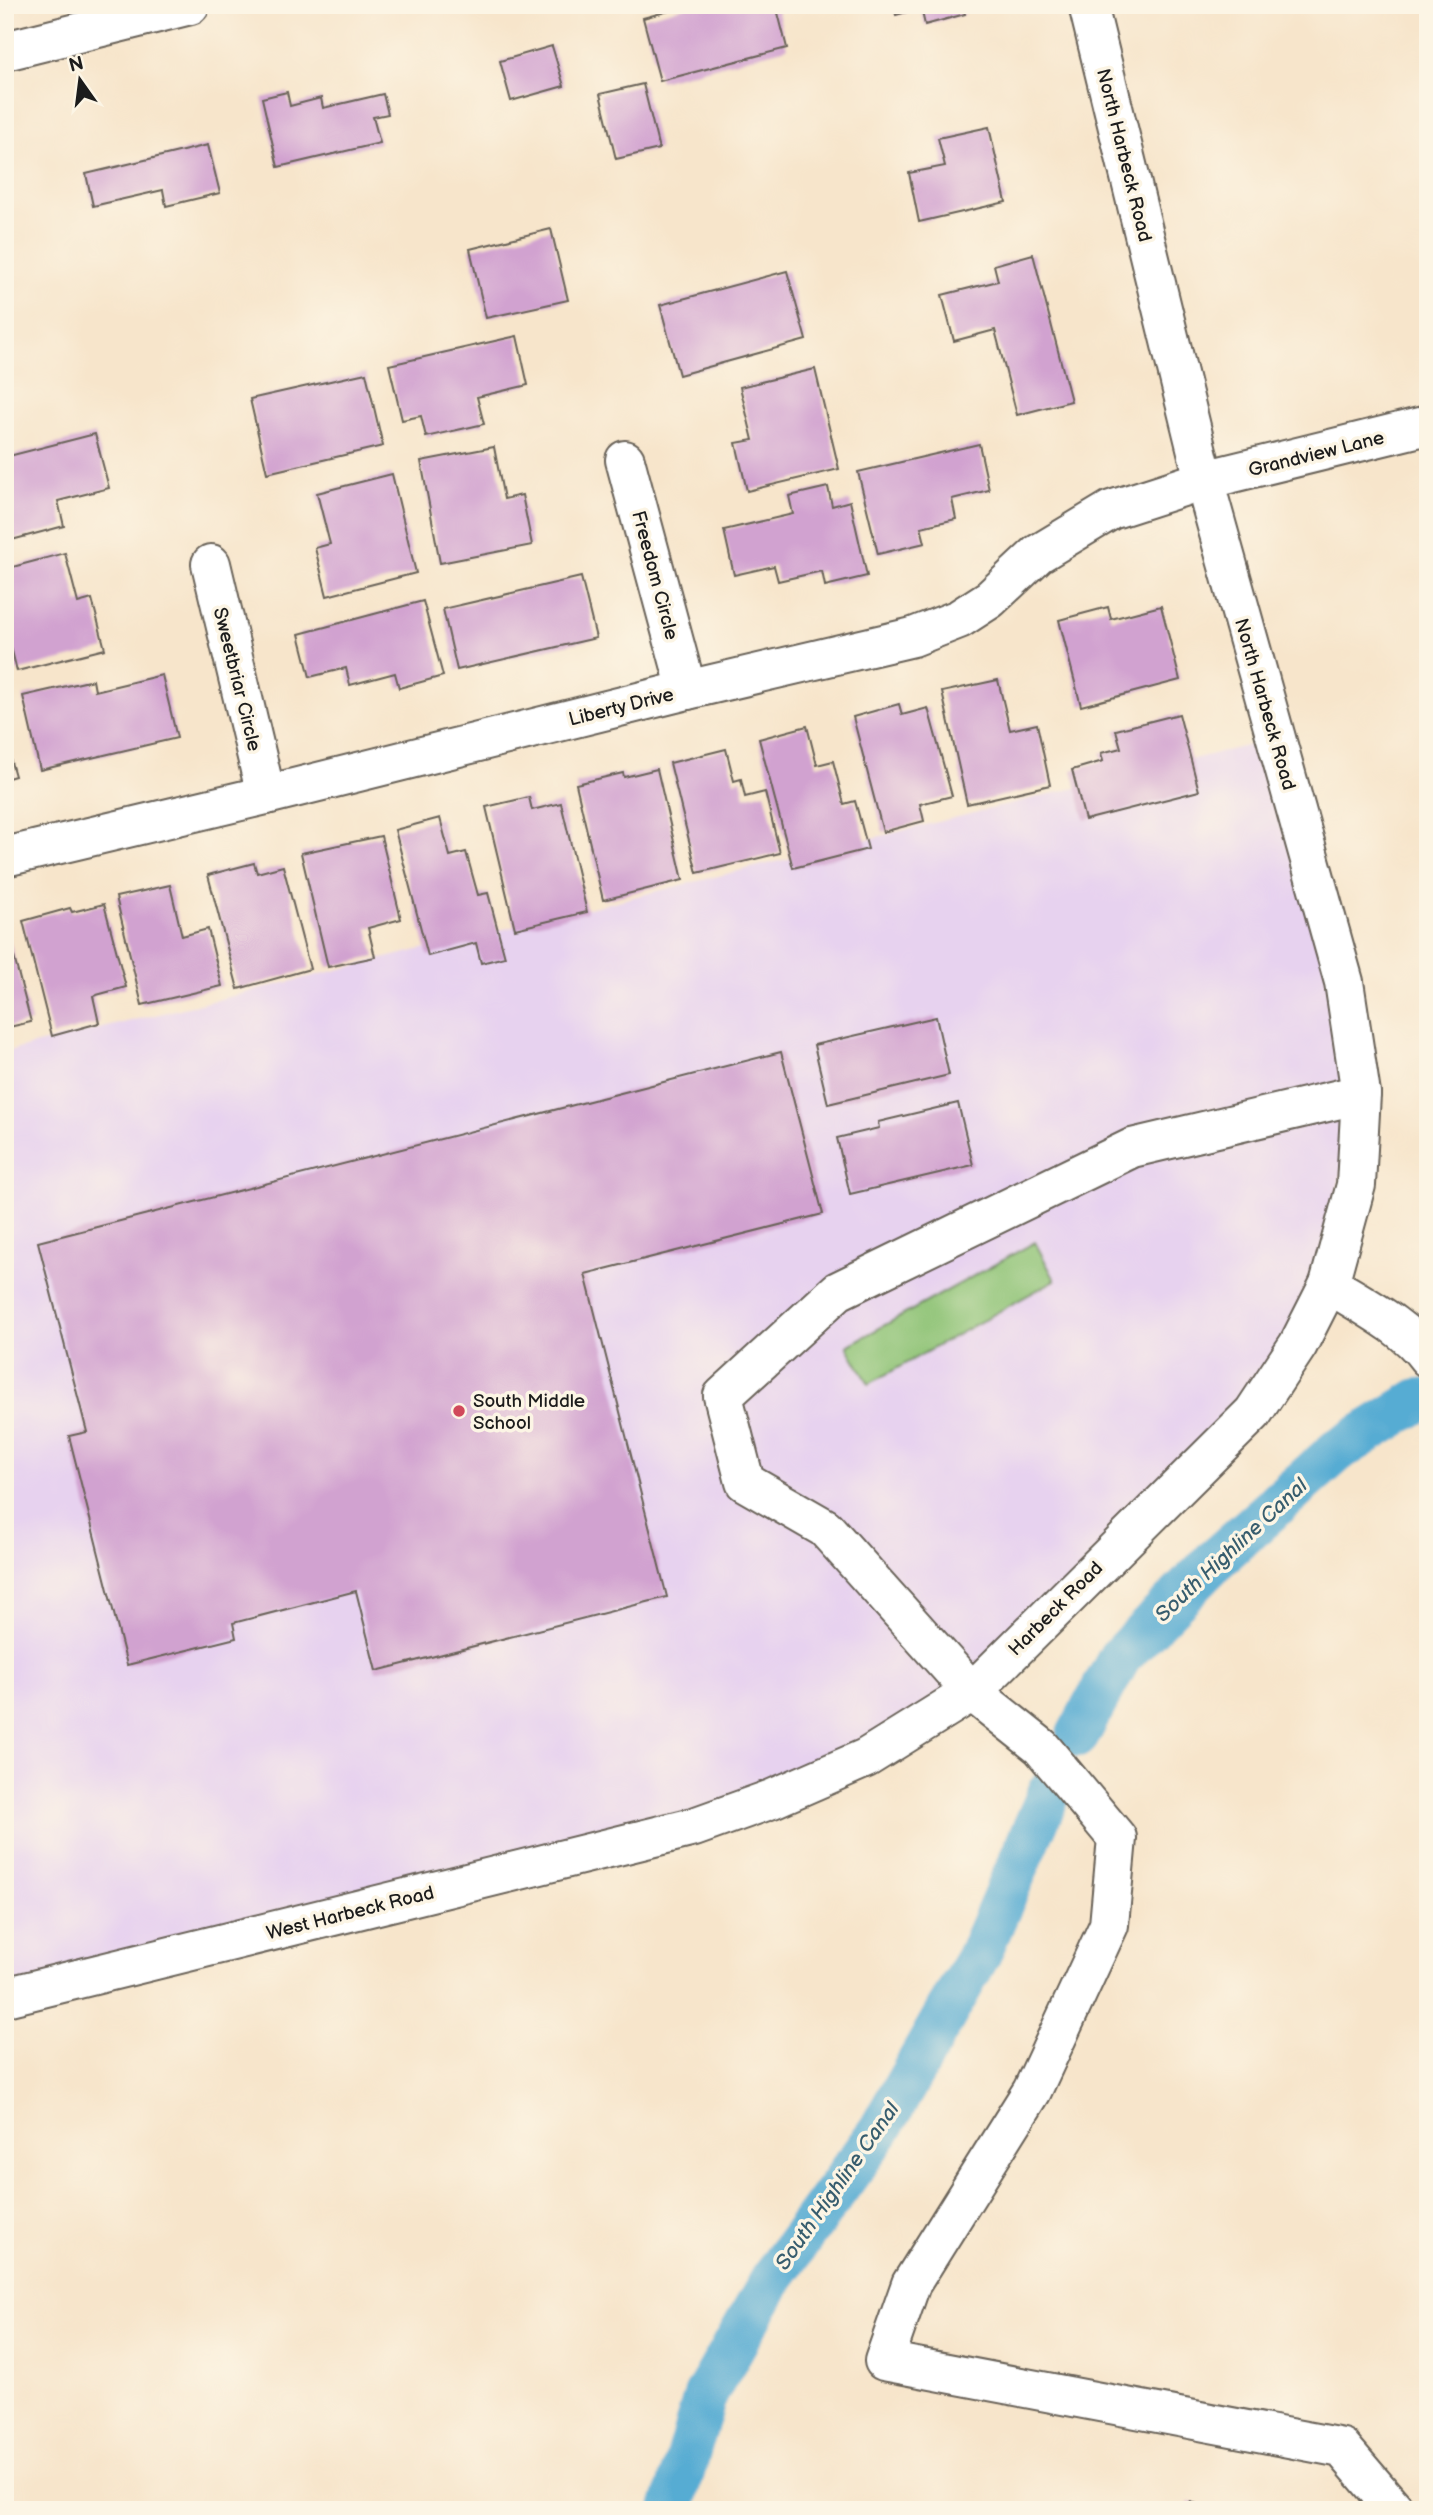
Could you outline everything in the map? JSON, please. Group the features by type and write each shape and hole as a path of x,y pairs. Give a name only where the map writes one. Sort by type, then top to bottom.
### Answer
{"street":[{"path":"5,51 190,5"},
{"name":"North Harbeck Road","path":"1088,5 1204,480 1344,982 1361,1094 1356,1185 1329,1283"},
{"name":"Grandview Lane","path":"1204,480 1428,425"},
{"name":"Freedom Circle","path":"625,460 687,690"},
{"name":"Liberty Drive","path":"5,857 913,637 959,619 990,599 1038,554 1111,510 1204,480"},
{"name":"Sweetbriar Circle","path":"211,564 266,795"},
{"path":"1361,1094 1132,1148 838,1291 723,1396 745,1482 825,1528 972,1692 1041,1747 1117,1838 1109,1925 1032,2091 911,2284 884,2361 1342,2448 1395,2510"},
{"path":"1329,1283 1392,1325 1419,1346 1428,1359"},
{"name":"Harbeck Road","path":"694,1827 772,1800 866,1758 972,1692 1253,1413 1298,1345 1329,1283"},
{"name":"West Harbeck Road","path":"5,1997 694,1827"}],"shaded area":[{"path":"1270,740 1361,1094 1298,1345 972,1692 772,1799 5,1998 5,1052"}],"green space":[{"path":"1035,1242 1055,1280 869,1384 847,1346"}],"building":[{"path":"691,5 776,5 787,48 660,81 643,18"},
{"path":"893,5 962,5 965,14 925,25 921,8 896,15"},
{"path":"552,46 564,86 511,101 500,61"},
{"path":"643,84 659,149 616,159 600,94"},
{"path":"287,92 290,106 321,98 323,108 383,94 388,114 373,117 380,143 278,167 262,98"},
{"path":"989,127 1006,202 919,222 909,173 945,166 938,138"},
{"path":"208,145 220,193 166,206 163,190 93,206 86,174"},
{"path":"551,229 568,300 486,318 470,249"},
{"path":"1033,254 1071,401 1017,415 995,330 954,341 942,295 998,281 994,265"},
{"path":"787,271 806,340 679,375 660,305"},
{"path":"517,336 528,385 477,397 484,424 426,437 421,416 402,420 389,365"},
{"path":"815,369 839,469 747,491 736,443 753,440 740,387"},
{"path":"366,373 383,446 267,473 250,399"},
{"path":"95,434 109,488 58,501 64,526 8,541 5,530 5,457"},
{"path":"979,444 989,490 952,499 956,519 921,527 925,543 878,554 858,472"},
{"path":"494,447 504,499 522,495 532,545 440,563 421,461"},
{"path":"392,474 416,573 327,596 315,548 330,544 317,493"},
{"path":"828,487 832,506 850,501 867,576 825,586 822,571 778,581 774,566 734,575 724,530 793,514 789,496"},
{"path":"65,553 78,603 92,599 105,649 17,671 10,643 5,644 5,569"},
{"path":"581,577 596,638 457,670 443,609"},
{"path":"423,601 443,676 399,688 395,673 350,685 346,668 310,677 299,634"},
{"path":"1161,606 1180,680 1081,706 1059,620 1108,607 1111,619"},
{"path":"162,675 177,738 40,770 23,696 93,680 95,691"},
{"path":"998,680 1010,730 1037,724 1050,785 967,804 942,692"},
{"path":"899,704 902,715 928,708 952,796 920,804 924,821 883,832 853,717"},
{"path":"1179,714 1199,791 1085,820 1072,770 1103,761 1101,753 1121,748 1116,730"},
{"path":"807,726 817,765 833,761 844,804 855,801 868,849 793,868 759,739"},
{"path":"5,741 15,776 5,779"},
{"path":"726,749 734,781 741,779 745,797 765,792 780,853 697,873 670,763"},
{"path":"657,769 683,880 603,900 576,784 623,773 624,777"},
{"path":"529,797 532,810 561,803 587,912 515,929 486,807"},
{"path":"440,818 450,856 466,852 478,895 488,893 505,957 481,963 476,943 428,956 395,830"},
{"path":"381,836 401,919 368,928 375,957 328,967 301,853"},
{"path":"254,863 257,873 283,866 310,969 238,989 208,875"},
{"path":"170,885 182,936 208,929 222,986 142,1005 116,897"},
{"path":"104,904 126,987 93,996 99,1023 52,1036 23,921 70,908 72,912"},
{"path":"8,934 31,1022 5,1028 5,935"},
{"path":"936,1017 949,1075 828,1104 814,1045"},
{"path":"781,1052 823,1214 585,1274 667,1597 376,1671 356,1591 233,1623 236,1638 127,1665 69,1436 87,1432 38,1242"},
{"path":"958,1103 973,1165 850,1194 837,1138 879,1128 878,1122"},
{"path":"1190,2502 1215,2509 1215,2510 1187,2510"}],"waterway":[{"name":"South Highline Canal","path":"1078,1735 1120,1657 1216,1559 1337,1451 1419,1400"},
{"name":"South Highline Canal","path":"672,2510 705,2396 775,2274 880,2130 980,1953 1050,1791"}],"place":[{"name":"South Middle School","path":"459,1411"}]}
